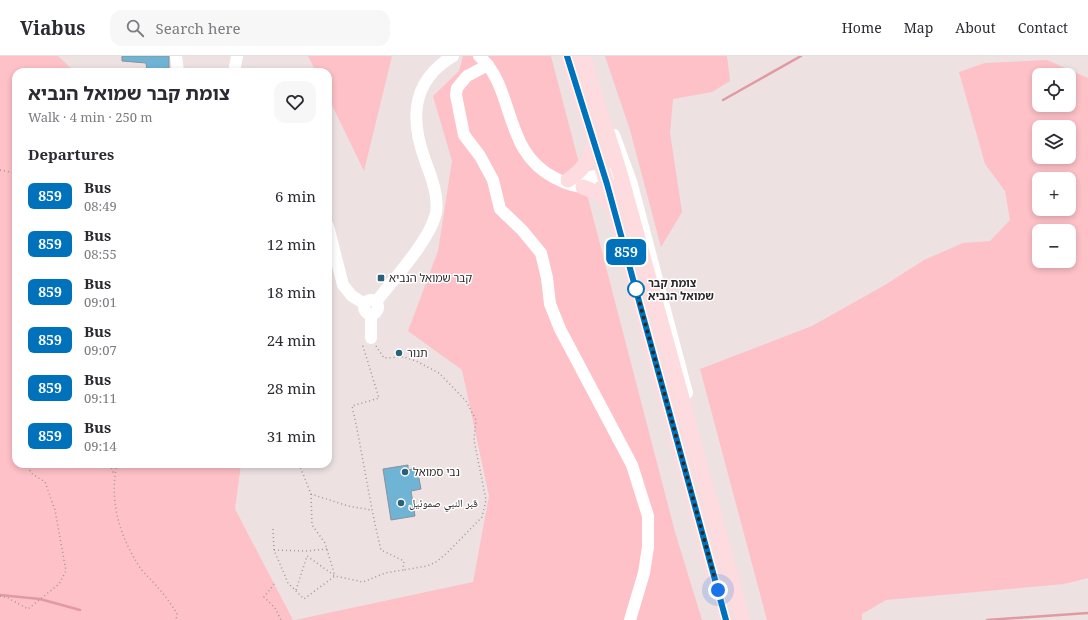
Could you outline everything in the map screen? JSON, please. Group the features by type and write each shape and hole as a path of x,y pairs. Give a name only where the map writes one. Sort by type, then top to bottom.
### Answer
{"main road":[{"path":"566,56 614,210 726,620"},
{"path":"583,56 620,173 743,620"},
{"path":"563,180 577,174 588,160 594,142"},
{"path":"584,187 600,194 614,210"}],"street":[{"path":"176,56 178,68"},
{"path":"235,68 237,56"},
{"path":"366,339 371,306 416,251 436,213 434,189 416,128 416,105 424,83 432,72 453,56"},
{"path":"479,56 488,65 497,84 518,139 538,168 563,180 584,187 620,173"},
{"path":"488,65 466,76 458,88 456,95 464,135 480,156 493,180 500,210 522,230 541,253 547,278 550,304 560,329 632,465 648,516 648,547 644,573 630,620"},
{"path":"599,106 619,147 630,181 682,371 693,439"},
{"path":"563,180 605,179"},
{"path":"332,242 343,285 352,296 371,306"}],"path":[{"path":"0,170 12,172"},
{"path":"366,339 364,351 379,398 352,406 363,456 372,516 381,550 404,561 403,570"},
{"path":"296,591 307,556 335,576 363,582 385,573 427,566 436,562 472,529 482,517 486,500 474,440 476,420 466,401 439,373 416,360 404,357 384,358 376,346 364,351"},
{"path":"0,596 8,598 28,609 59,584 66,571 55,510 45,482 31,473 29,468"},
{"path":"111,468 114,476"},
{"path":"116,468 114,476 115,512 126,543 139,566 160,590 177,613 176,620"},
{"path":"301,468 311,494 312,525 328,549 335,576"},
{"path":"311,494 348,506 372,510"},
{"path":"273,529 274,550 288,583 304,599 335,576"},
{"path":"274,550 306,551 328,549"},
{"path":"274,584 264,596 275,608 281,620"}],"shaded area":[{"path":"0,56 58,56 71,68 12,68 12,468 240,468 235,509 293,620 0,620"},
{"path":"308,56 392,56 364,171 332,105 332,68 314,68"},
{"path":"463,56 551,56 675,532 702,620 295,620 473,582 489,496 462,370 408,331 438,251 452,161 433,96 459,71"},
{"path":"605,56 727,56 730,81 712,92 673,99 670,133 682,212 661,247 630,130"},
{"path":"1047,60 1065,68 1032,68 1032,112 1076,112 1076,73 1088,78 1088,578 1064,584 886,600 862,614 862,620 767,620 700,369 812,326 885,285 924,260 963,243 990,241 1010,220 1005,191 985,164 959,72 985,63"}],"building":[{"path":"122,56 169,56 169,68 147,68 146,63 122,61"},
{"name":"قبر النبي صموئيل","path":"408,465 408,470 417,468 421,489 411,491 415,516 391,520 383,469"}],"waterway":[{"path":"723,100 801,56"},
{"path":"0,595 40,599 80,610"},
{"path":"987,620 1088,613"}],"bus line":[{"name":"859","path":"567,56 607,184 726,620"}],"place":[{"name":"קבר שמואל הנביא","path":"381,278"},
{"name":"צומת קבר שמואל הנביא","path":"636,289"},
{"name":"תנור","path":"399,353"},
{"name":"נבי סמואל","path":"405,472"},
{"name":"قبر النبي صموئيل","path":"401,503"}],"route":[{"path":"636,289 635,286 718,590"}]}
